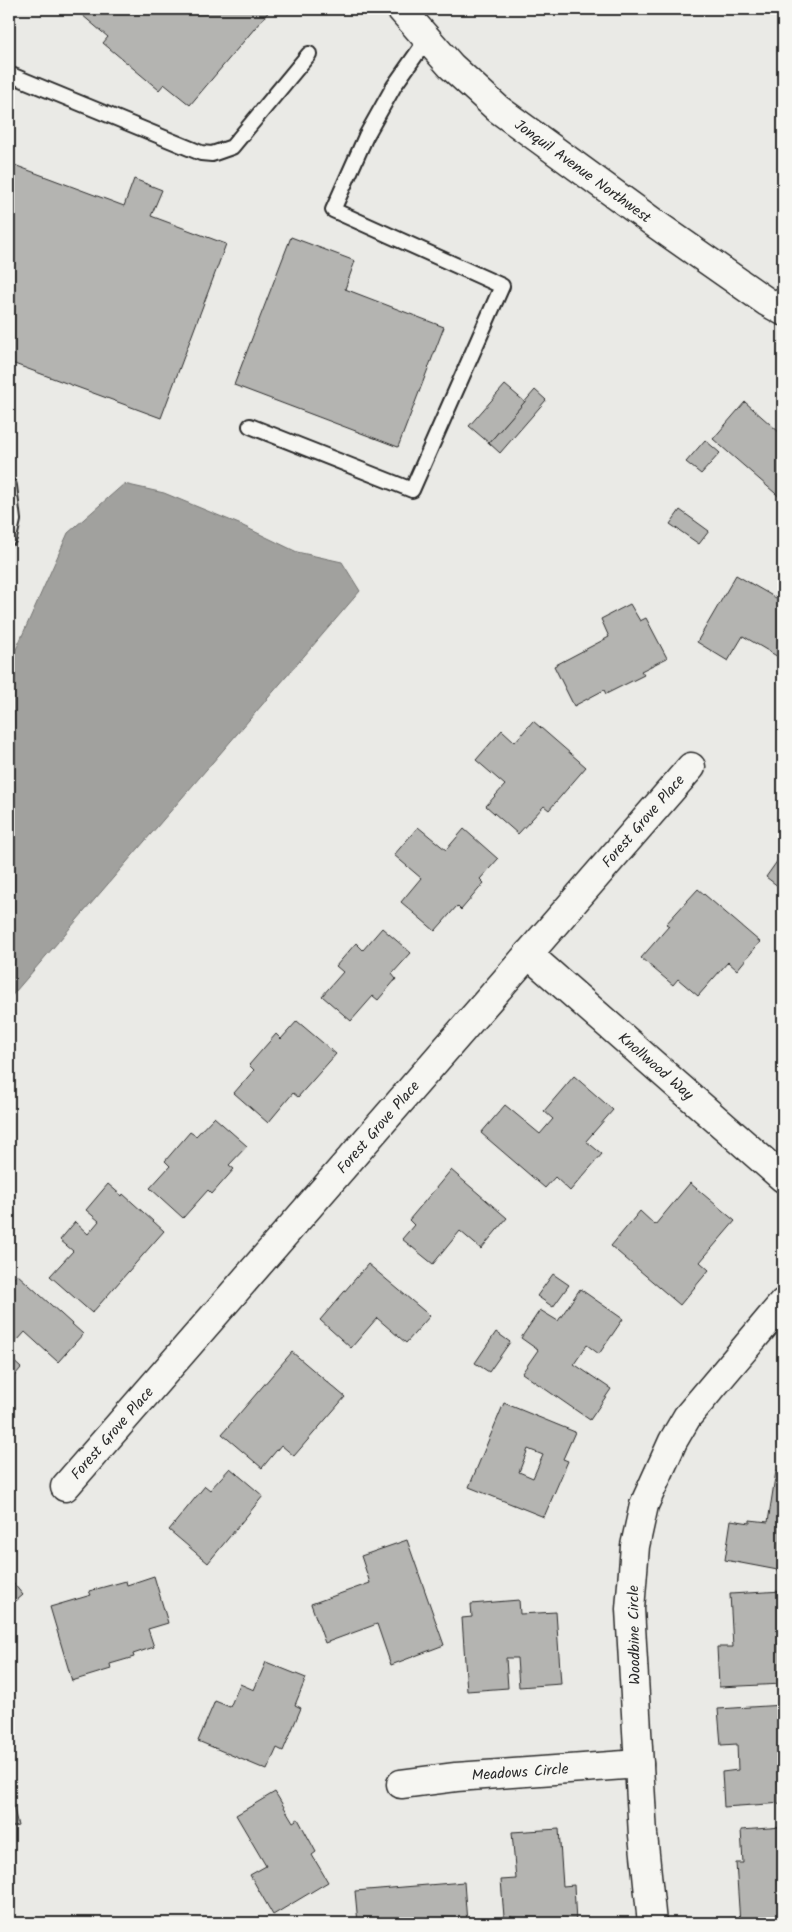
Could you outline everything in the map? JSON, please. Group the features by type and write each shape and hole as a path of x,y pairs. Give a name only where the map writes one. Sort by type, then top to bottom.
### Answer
{"street":[{"name":"Jonquil Avenue Northwest","path":"401,9 451,66 498,109 657,225 767,302 783,311"},
{"name":"Forest Grove Place","path":"65,1487 690,767"},
{"name":"Knollwood Way","path":"528,954 783,1178"},
{"name":"Woodbine Circle","path":"652,1923 644,1844 630,1609 635,1546 644,1505 672,1441 687,1417 783,1303"},
{"name":"Meadows Circle","path":"400,1784 456,1777 639,1764"}],"lane":[{"path":"250,426 412,490 502,286 333,210 366,136 394,86 427,39"},
{"path":"9,74 201,152 212,154 232,147 309,54"},
{"path":"9,486 13,520 9,538"}],"shaded area":[{"path":"124,484 164,493 239,524 297,552 342,562 360,591 9,999 9,665 68,533"}],"building":[{"path":"75,9 271,9 190,105 164,84 159,90 103,43 108,37"},
{"path":"9,163 124,206 134,179 162,190 151,216 226,244 161,418 9,362"},
{"path":"291,237 355,261 345,289 444,327 398,447 234,385"},
{"path":"505,385 525,402 489,443 469,426"},
{"path":"535,390 546,400 500,453 489,443"},
{"path":"745,402 779,432 783,427 783,500 713,439"},
{"path":"705,440 720,453 701,474 686,462"},
{"path":"680,510 709,531 699,544 670,524"},
{"path":"736,575 783,602 783,653 780,658 743,636 728,661 697,642"},
{"path":"630,604 640,621 646,618 667,658 641,671 644,675 606,694 604,690 574,706 554,666 609,637 601,619"},
{"path":"533,721 586,767 549,810 544,806 518,834 486,806 505,785 476,760 502,730 515,742"},
{"path":"418,827 446,850 464,829 498,859 480,879 484,883 461,910 457,906 435,931 401,902 421,878 394,855"},
{"path":"783,853 783,890 766,877"},
{"path":"698,889 760,942 737,970 728,962 698,996 678,979 673,985 641,958 669,926 666,924"},
{"path":"382,928 411,953 392,974 396,979 378,1000 373,996 351,1021 322,996 343,972 336,966 356,943 363,950"},
{"path":"297,1021 336,1054 298,1097 293,1093 268,1123 234,1093 254,1070 249,1065 276,1034 281,1039"},
{"path":"574,1076 613,1110 586,1141 602,1154 570,1191 555,1177 545,1188 481,1133 505,1105 540,1134 553,1119 544,1111"},
{"path":"214,1117 247,1146 229,1165 234,1169 212,1194 208,1190 183,1218 150,1188 170,1166 165,1161 190,1132 196,1136"},
{"path":"451,1170 507,1218 481,1249 460,1231 433,1264 402,1239 414,1225 409,1220"},
{"path":"690,1183 735,1221 700,1262 709,1270 680,1305 611,1246 640,1211 655,1225"},
{"path":"108,1184 122,1196 123,1194 164,1231 92,1313 50,1276 73,1251 60,1240 75,1222 88,1234 99,1221 86,1210"},
{"path":"368,1264 430,1316 406,1343 377,1318 351,1348 320,1320"},
{"path":"17,1274 83,1334 58,1362 25,1332 9,1350 9,1279 11,1281"},
{"path":"553,1274 569,1285 553,1307 537,1296"},
{"path":"580,1289 623,1319 599,1354 587,1345 574,1364 611,1389 590,1420 522,1373 538,1350 521,1338 540,1310 558,1321"},
{"path":"496,1332 510,1342 489,1372 475,1363"},
{"path":"292,1352 345,1397 294,1456 281,1445 262,1468 222,1434"},
{"path":"9,1357 21,1368 9,1382"},
{"path":"504,1403 575,1432 563,1459 568,1461 544,1517 469,1487","holes":["528,1449 543,1455 533,1478 519,1472"]},
{"path":"230,1468 263,1496 208,1563 169,1530 205,1486 210,1490"},
{"path":"776,1471 783,1472 783,1571 725,1560 731,1520 750,1523 750,1520 768,1522"},
{"path":"407,1540 444,1645 391,1665 377,1624 325,1643 311,1604 370,1583 361,1556"},
{"path":"154,1576 168,1623 148,1629 154,1647 133,1654 134,1657 110,1664 111,1669 72,1681 50,1607 91,1595 89,1591 126,1581 127,1585"},
{"path":"9,1578 23,1595 9,1607"},
{"path":"783,1591 783,1684 719,1687 717,1647 733,1647 730,1594"},
{"path":"519,1600 520,1614 556,1612 561,1684 519,1687 517,1658 506,1658 508,1688 467,1691 462,1618 472,1617 471,1604"},
{"path":"266,1662 306,1678 295,1705 301,1708 283,1751 277,1748 267,1770 198,1741 215,1701 230,1707 240,1684 254,1690"},
{"path":"783,1705 783,1803 724,1807 722,1772 738,1770 737,1744 721,1745 718,1709"},
{"path":"9,1787 18,1826 9,1828"},
{"path":"275,1792 293,1822 298,1819 316,1852 312,1855 328,1882 273,1915 250,1875 266,1866 236,1815"},
{"path":"783,1827 783,1923 740,1923 736,1863 743,1863 741,1830"},
{"path":"559,1829 563,1886 574,1885 576,1923 513,1923 512,1917 504,1917 501,1880 516,1879 512,1832"},
{"path":"464,1882 467,1923 358,1923 355,1891"}]}
